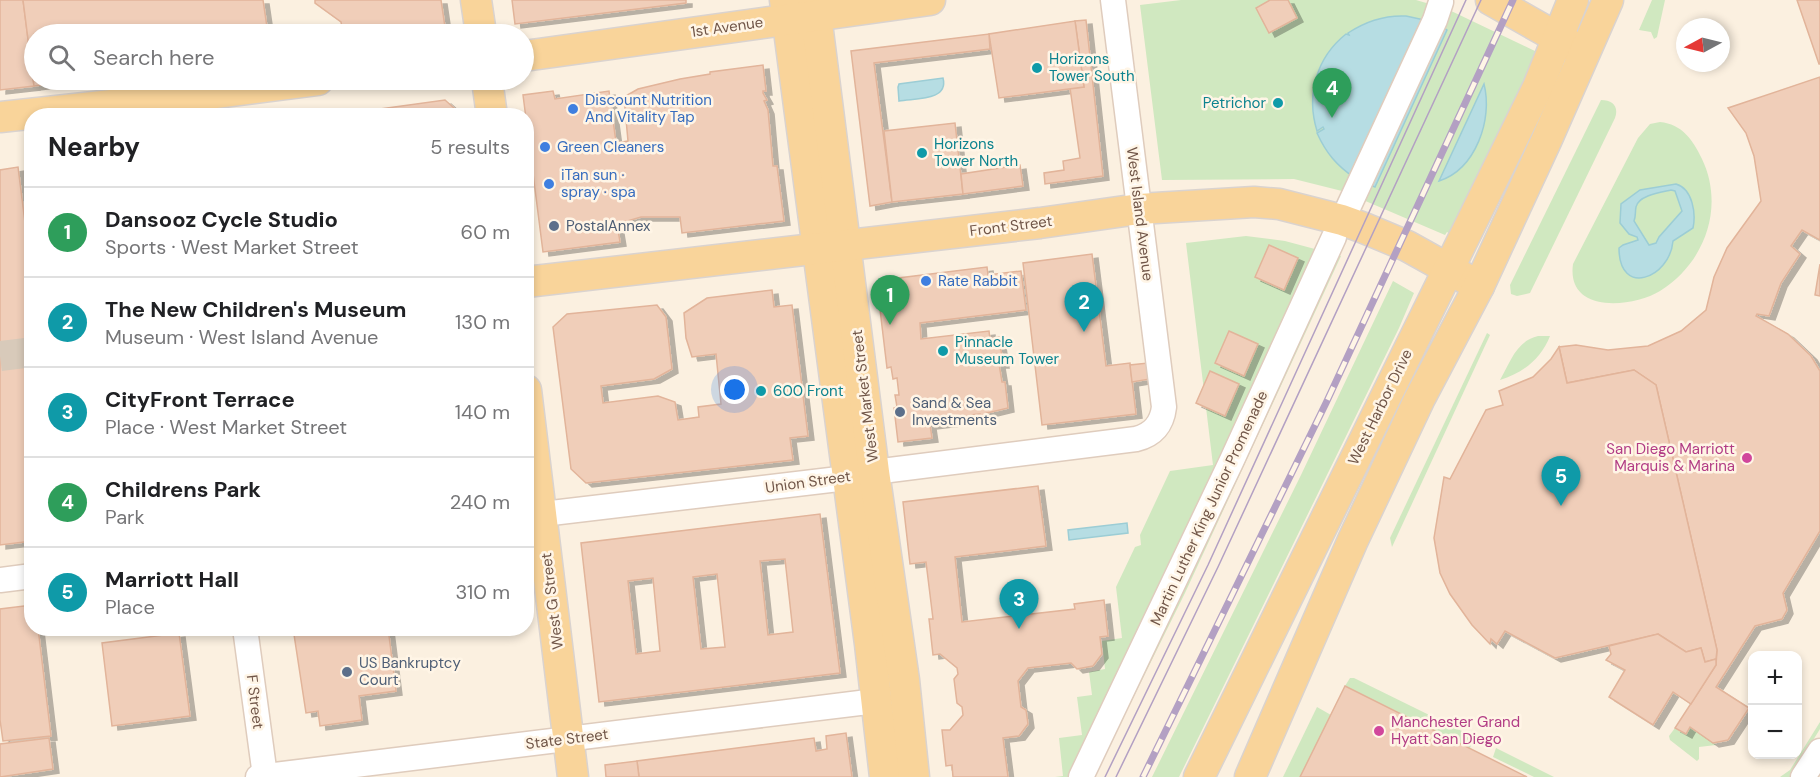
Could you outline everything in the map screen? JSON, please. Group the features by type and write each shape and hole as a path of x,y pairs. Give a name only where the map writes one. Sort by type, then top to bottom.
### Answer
{"main road":[{"path":"476,0 480,24"},
{"name":"1st Avenue","path":"534,54 801,9 930,0"},
{"path":"1491,0 1558,37 1600,21"},
{"name":"West Harbor Drive","path":"1199,777 1538,87 1574,0"},
{"name":"West Market Street","path":"801,9 861,475 908,714 914,777"},
{"path":"1250,777 1353,540 1420,398 1479,286 1600,21"},
{"path":"159,108 177,107 266,90"},
{"path":"488,90 491,108"},
{"path":"0,117 24,116"},
{"name":"Front Street","path":"534,281 1040,223 1139,209 1254,202 1279,204 1342,220 1407,246 1479,286"},
{"name":"West Market Street","path":"861,475 872,662 885,777"},
{"name":"West G Street","path":"534,515 573,777"},
{"path":"872,662 882,673 886,692 896,706 908,714"},
{"path":"876,701 892,730 898,765 906,777"}],"street":[{"name":"West Island Avenue","path":"1113,0 1164,407 1163,415 1157,426"},
{"path":"1348,208 1438,11"},
{"name":"Martin Luther King Junior Promenade","path":"1081,777 1222,481 1334,237"},
{"name":"Union Street","path":"534,515 1136,439 1152,433 1157,426"},
{"path":"0,580 24,577"},
{"name":"F Street","path":"246,636 261,777"},
{"name":"State Street","path":"261,777 876,701"},
{"path":"1803,777 1820,751"}],"green space":[{"path":"1181,0 1416,0 1447,9 1537,52 1505,125 1450,234 1447,232 1445,235 1342,191 1294,179 1162,180 1140,5"},
{"path":"1652,0 1665,0 1657,37 1654,39 1651,32 1639,30"},
{"path":"1601,100 1609,101 1614,105 1615,118 1530,293 1517,296 1511,294 1510,285"},
{"path":"1660,122 1675,126 1686,134 1695,145 1709,177 1711,214 1699,250 1676,279 1648,297 1618,303 1603,303 1590,299 1580,292 1574,280 1573,264 1638,138 1650,124"},
{"path":"1246,236 1285,241 1341,256 1185,593 1094,777 1055,777 1063,776 1059,738 1082,735 1077,697 1092,695 1089,672 1105,669 1102,641 1122,638 1116,587 1135,547 1141,545 1140,535 1170,471 1213,465 1186,243"},
{"path":"1393,281 1414,293 1399,328 1179,777 1152,777 1301,475"},
{"path":"1487,333 1490,335 1392,547 1390,538"},
{"path":"1538,336 1550,336 1542,352 1524,369 1500,380 1519,348"},
{"path":"1350,678 1474,737 1470,748 1345,686"},
{"path":"1317,707 1331,715 1300,777 1283,777"},
{"path":"1820,722 1820,729 1802,758 1802,751"},
{"path":"1690,727 1716,745 1699,747 1697,761 1670,740 1669,736 1675,728 1685,734"},
{"path":"1496,748 1554,777 1534,777 1493,757"},
{"path":"1797,759 1801,759 1790,777 1780,777 1790,770"}],"water":[{"path":"1406,16 1429,21 1355,178 1333,158 1317,133 1324,129 1323,127 1317,131 1314,117 1313,91 1316,78 1327,54 1346,34 1349,35 1348,33 1368,22"},
{"path":"1441,26 1447,30 1375,187 1363,182"},
{"path":"943,78 941,91 936,95 899,101 899,84"},
{"path":"1484,84 1486,112 1479,141 1463,166 1452,175 1439,181"},
{"path":"1676,184 1682,187 1690,196 1694,222 1693,228 1673,241 1670,254 1655,273 1635,278 1627,273 1621,264 1619,248 1638,240 1637,237 1629,234 1620,223 1621,204 1640,190","holes":["1675,191 1682,211 1656,243 1649,245 1634,221 1636,207 1641,200 1651,195"]},
{"path":"1127,523 1128,533 1069,540 1068,530"}],"building":[{"path":"0,0 23,0 26,24 24,24 24,87 0,90"},
{"path":"23,0 263,0 267,24 26,24"},
{"path":"315,0 441,0 445,24 341,24 315,3"},
{"path":"512,0 686,0 686,3 515,24"},
{"path":"1270,0 1288,0 1297,18 1269,33 1256,8"},
{"path":"1797,0 1820,0 1820,64 1819,64"},
{"path":"1086,20 1103,176 1045,184 1044,173 1064,170 1063,161 1080,158 1070,88 1084,87 1075,21"},
{"name":"Horizons Tower South","path":"1075,21 1084,87 999,98 989,34"},
{"path":"989,34 990,49 874,63 892,202 870,206 851,51"},
{"path":"763,65 766,91 763,93 767,100 764,101 768,110 773,166 777,166 784,221 682,233 680,217 641,217 617,224 620,242 543,252 534,181 534,108 525,108 523,95 553,91 555,99 609,91 616,142 622,142 628,141 624,97 638,89 710,74 710,72"},
{"name":"San Diego Marriott Marquis & Marina","path":"1820,77 1820,240 1802,230 1791,246 1800,254 1781,283 1769,316 1757,314 1756,316 1788,334 1811,356 1820,371 1820,531 1783,593 1787,610 1782,619 1755,626 1716,687 1748,710 1728,740 1713,743 1690,727 1686,734 1675,728 1716,665 1717,650 1656,385 1634,370 1567,383 1559,347 1576,345 1608,350 1648,346 1681,331 1706,310 1714,277 1727,248 1761,201 1754,156 1746,133 1728,108"},
{"path":"445,100 454,108 387,108"},
{"name":"Horizons Tower North","path":"955,123 963,194 892,202 884,131"},
{"path":"1020,165 1023,186 963,194 961,174"},
{"path":"18,167 24,215 24,542 0,545 0,170"},
{"path":"1269,245 1298,258 1284,290 1255,277"},
{"path":"1092,254 1106,366 1130,363 1136,414 1042,425 1023,263"},
{"path":"1820,264 1820,296 1815,295"},
{"name":"Pinnacle Museum Tower","path":"987,267 988,275 1021,271 1026,310 920,323 921,339 989,331 990,339 999,337 1003,364 999,364 1002,382 1005,382 1008,408 987,413 988,416 970,415 971,420 930,425 932,438 898,442 894,408 897,407 895,395 899,395 897,378 893,379 891,367 887,368 879,301 882,300 880,284 882,280"},
{"name":"600 Front","path":"772,290 774,307 792,305 808,436 790,438 793,460 586,483 571,469 553,327 567,314 657,305 666,317 672,369 654,379 601,386 603,403 658,396 675,402 678,420 699,417 698,407 721,404 716,354 692,357 686,338 684,313 707,298"},
{"path":"1229,331 1258,344 1244,376 1215,363"},
{"path":"1559,347 1567,383 1634,370 1656,385 1717,650 1716,659 1705,662 1701,648 1686,652 1658,634 1555,658 1505,631 1497,644 1491,639 1490,644 1472,625 1450,594 1440,573 1434,538 1444,477 1450,479 1486,410 1503,405 1499,391 1533,377 1551,359"},
{"path":"1148,363 1150,379 1132,382 1130,365"},
{"path":"1210,371 1239,384 1225,416 1196,403"},
{"path":"1038,486 1046,546 955,557 962,622 1075,609 1074,604 1104,600 1108,636 1100,637 1102,654 1093,666 1077,669 1071,663 1028,668 1018,681 1021,707 1026,710 1028,724 1019,736 1003,738 1008,777 953,777 952,765 946,766 942,730 950,730 963,715 962,707 957,703 954,679 958,674 957,668 940,654 933,655 929,619 933,619 926,562 910,564 903,502"},
{"path":"820,514 840,673 599,702 581,543","holes":["785,559 793,632 768,635 760,561","717,574 725,647 701,649 693,577","653,578 660,651 636,654 628,581"]},
{"path":"24,606 24,636 39,636 51,736 3,741 0,720 0,609"},
{"path":"1658,634 1686,652 1701,648 1705,662 1716,659 1716,665 1691,704 1673,692 1653,725 1609,697 1625,670 1606,660 1611,654 1609,646"},
{"path":"156,636 179,636 190,716 112,726 102,643"},
{"name":"US Bankruptcy Court","path":"294,636 389,636 396,691 359,696 362,720 320,726 318,711 306,713"},
{"name":"Manchester Grand Hyatt San Diego","path":"1345,686 1527,777 1300,777"},
{"path":"846,733 852,777 639,777 637,761 814,738 816,751 827,749 826,736"},
{"path":"49,738 53,769 0,777 0,744"},
{"path":"637,761 639,777 606,777 605,765"}],"tunnel":[{"path":"0,356 24,353"}],"tram line":[{"path":"1105,777 1208,565 1466,0"},
{"path":"1116,777 1218,567 1481,0"}],"railway":[{"path":"1143,777 1326,403 1513,0"}],"place":[{"name":"Horizons Tower South","path":"1037,68"},
{"name":"Petrichor","path":"1278,103"},
{"name":"Discount Nutrition And Vitality Tap","path":"573,109"},
{"name":"Childrens Park","path":"1332,118"},
{"name":"Green Cleaners","path":"545,147"},
{"name":"Horizons Tower North","path":"922,153"},
{"name":"iTan sun · spray · spa","path":"549,184"},
{"name":"PostalAnnex","path":"554,226"},
{"name":"Rate Rabbit","path":"926,281"},
{"name":"Dansooz Cycle Studio","path":"890,325"},
{"name":"The New Children's Museum","path":"1084,332"},
{"name":"Pinnacle Museum Tower","path":"943,351"},
{"name":"600 Front","path":"761,391"},
{"name":"Sand & Sea Investments","path":"900,412"},
{"name":"San Diego Marriott Marquis & Marina","path":"1747,458"},
{"name":"Marriott Hall","path":"1561,506"},
{"name":"CityFront Terrace","path":"1019,629"},
{"name":"US Bankruptcy Court","path":"347,672"},
{"name":"Manchester Grand Hyatt San Diego","path":"1379,731"}]}
